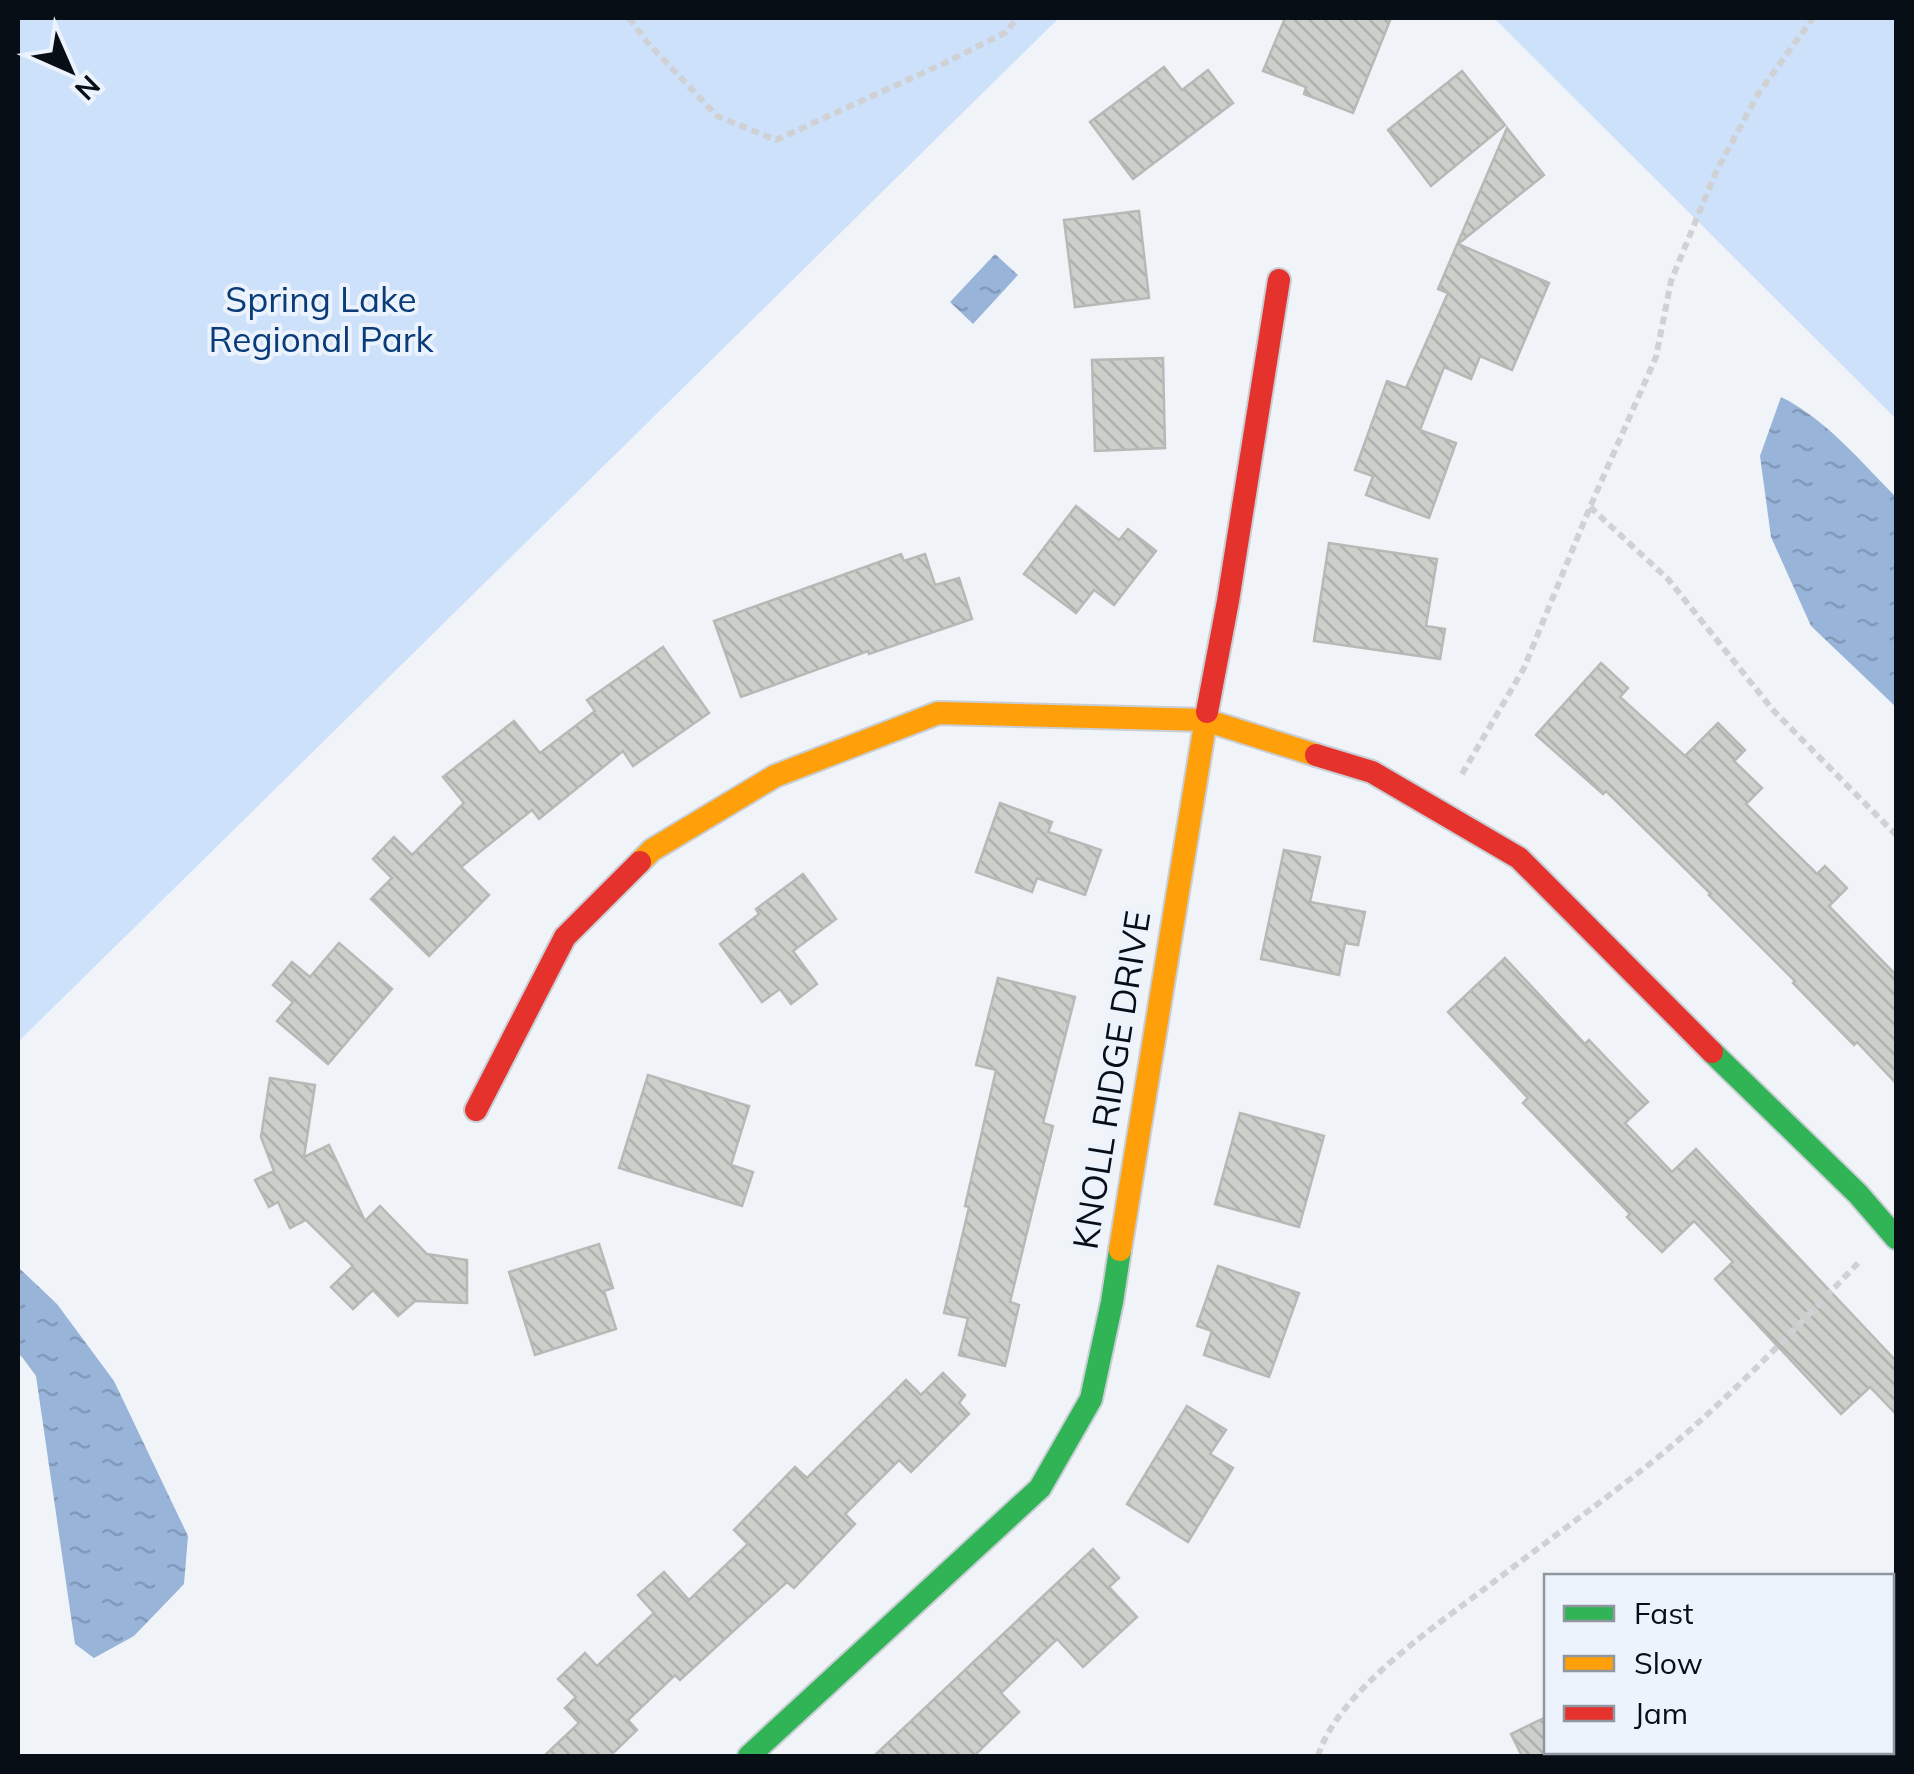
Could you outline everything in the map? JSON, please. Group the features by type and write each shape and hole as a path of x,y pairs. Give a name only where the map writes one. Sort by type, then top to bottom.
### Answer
{"street":[{"name":"KNOLL RIDGE DRIVE","path":"749,1756 1040,1488 1090,1399 1112,1302 1279,280"},
{"path":"476,1110 565,937 652,850 775,776 938,713 1206,720 1372,772 1519,858 1858,1194 1893,1234"}],"path":[{"path":"629,18 717,116 776,140 950,62 1006,32 1017,18"},
{"path":"1440,810 1524,668 1656,358 1670,281 1715,174 1758,94 1813,18"},
{"path":"1590,508 1668,579 1773,710 1896,835"},
{"path":"1318,1756 1323,1738 1360,1689 1656,1458 1740,1385 1893,1234"}],"green space":[{"name":"Spring Lake Regional Park","path":"18,18 1059,18 18,1042"},
{"path":"1494,18 1896,18 1896,419"}],"water":[{"path":"995,254 1018,275 973,324 950,302"},
{"path":"1781,397 1828,429 1896,497 1896,707 1811,626 1771,537 1760,456"},
{"path":"18,1267 57,1304 114,1381 188,1536 184,1584 134,1636 94,1658 75,1644 36,1376 18,1354"}],"building":[{"path":"1285,18 1391,18 1353,113 1304,94 1306,87 1263,71"},
{"path":"1164,67 1182,90 1208,70 1233,103 1133,179 1090,122"},
{"path":"1462,71 1505,125 1431,186 1388,130"},
{"path":"1507,128 1544,175 1458,244 1549,283 1512,370 1480,356 1471,379 1444,367 1420,430 1456,443 1429,518 1366,495 1373,476 1355,470 1387,381 1406,388 1448,293 1438,289"},
{"path":"1139,211 1149,298 1075,307 1064,220"},
{"path":"1163,358 1165,448 1095,451 1092,360"},
{"path":"1076,506 1119,540 1128,529 1156,551 1114,605 1094,590 1076,613 1024,574"},
{"path":"1329,543 1437,559 1426,626 1445,629 1440,659 1314,641"},
{"path":"901,554 904,561 925,554 935,585 959,578 972,619 741,697 714,621"},
{"path":"663,647 709,713 633,766 623,751 539,819 532,810 461,867 489,895 429,956 371,899 392,878 373,859 394,837 412,855 464,803 443,777 514,721 540,753 595,711 587,700"},
{"path":"1601,663 1628,688 1620,697 1685,756 1718,723 1745,750 1734,761 1762,788 1746,804 1817,874 1825,866 1847,888 1829,906 1896,975 1896,1083 1857,1042 1854,1045 1711,894 1606,791 1603,794 1536,735"},
{"path":"1000,803 1052,822 1048,832 1101,850 1085,895 1037,878 1032,892 976,872"},
{"path":"1284,850 1320,857 1310,902 1365,912 1358,945 1345,943 1339,975 1261,959"},
{"path":"803,874 836,919 793,951 817,984 791,1004 780,989 762,1002 720,944 759,914 756,909"},
{"path":"339,943 392,989 328,1064 277,1021 293,1002 273,985 292,962 310,977"},
{"path":"1505,958 1585,1044 1589,1040 1648,1102 1625,1123 1672,1172 1696,1149 1896,1361 1896,1414 1870,1387 1841,1414 1715,1279 1733,1262 1694,1221 1662,1252 1523,1103 1528,1098 1448,1012"},
{"path":"998,978 1075,997 1043,1123 1053,1126 1010,1302 1019,1305 1005,1366 959,1355 968,1318 944,1313 996,1070 976,1065"},
{"path":"648,1075 749,1106 731,1165 753,1172 742,1206 619,1168"},
{"path":"270,1078 315,1085 304,1157 329,1145 365,1221 380,1206 427,1254 467,1260 467,1303 415,1301 398,1316 373,1290 353,1309 331,1287 353,1266 306,1220 290,1228 278,1202 269,1207 255,1180 274,1171 261,1137"},
{"path":"1240,1113 1324,1136 1299,1227 1215,1204"},
{"path":"599,1244 613,1288 604,1291 616,1329 535,1355 509,1272"},
{"path":"1218,1266 1299,1293 1269,1377 1204,1355 1212,1331 1197,1326"},
{"path":"943,1373 965,1395 959,1403 969,1414 911,1472 899,1460 845,1514 855,1524 794,1588 787,1582 680,1680 675,1675 628,1720 637,1730 610,1756 544,1756 579,1723 565,1708 576,1697 558,1679 585,1653 597,1666 654,1613 638,1595 664,1572 689,1600 748,1544 734,1530 795,1467 807,1478 906,1380 921,1395"},
{"path":"1187,1406 1226,1430 1210,1454 1233,1468 1188,1542 1127,1504"},
{"path":"1093,1549 1119,1578 1109,1587 1137,1617 1083,1667 1057,1639 1001,1693 1019,1712 974,1756 874,1756"},
{"path":"1544,1718 1546,1756 1522,1756 1511,1734"}],"traffic: fast":[{"path":"1712,1052 1858,1194 1896,1238"},
{"path":"749,1756 1040,1488 1091,1399 1120,1250"}],"traffic: slow":[{"path":"1120,1250 1207,712"},
{"path":"640,862 652,850 775,776 938,713 1205,720 1316,755"}],"traffic: jam":[{"path":"1207,712 1279,280"},
{"path":"1316,755 1372,772 1519,858 1712,1052"},
{"path":"476,1110 565,937 640,862"}]}
